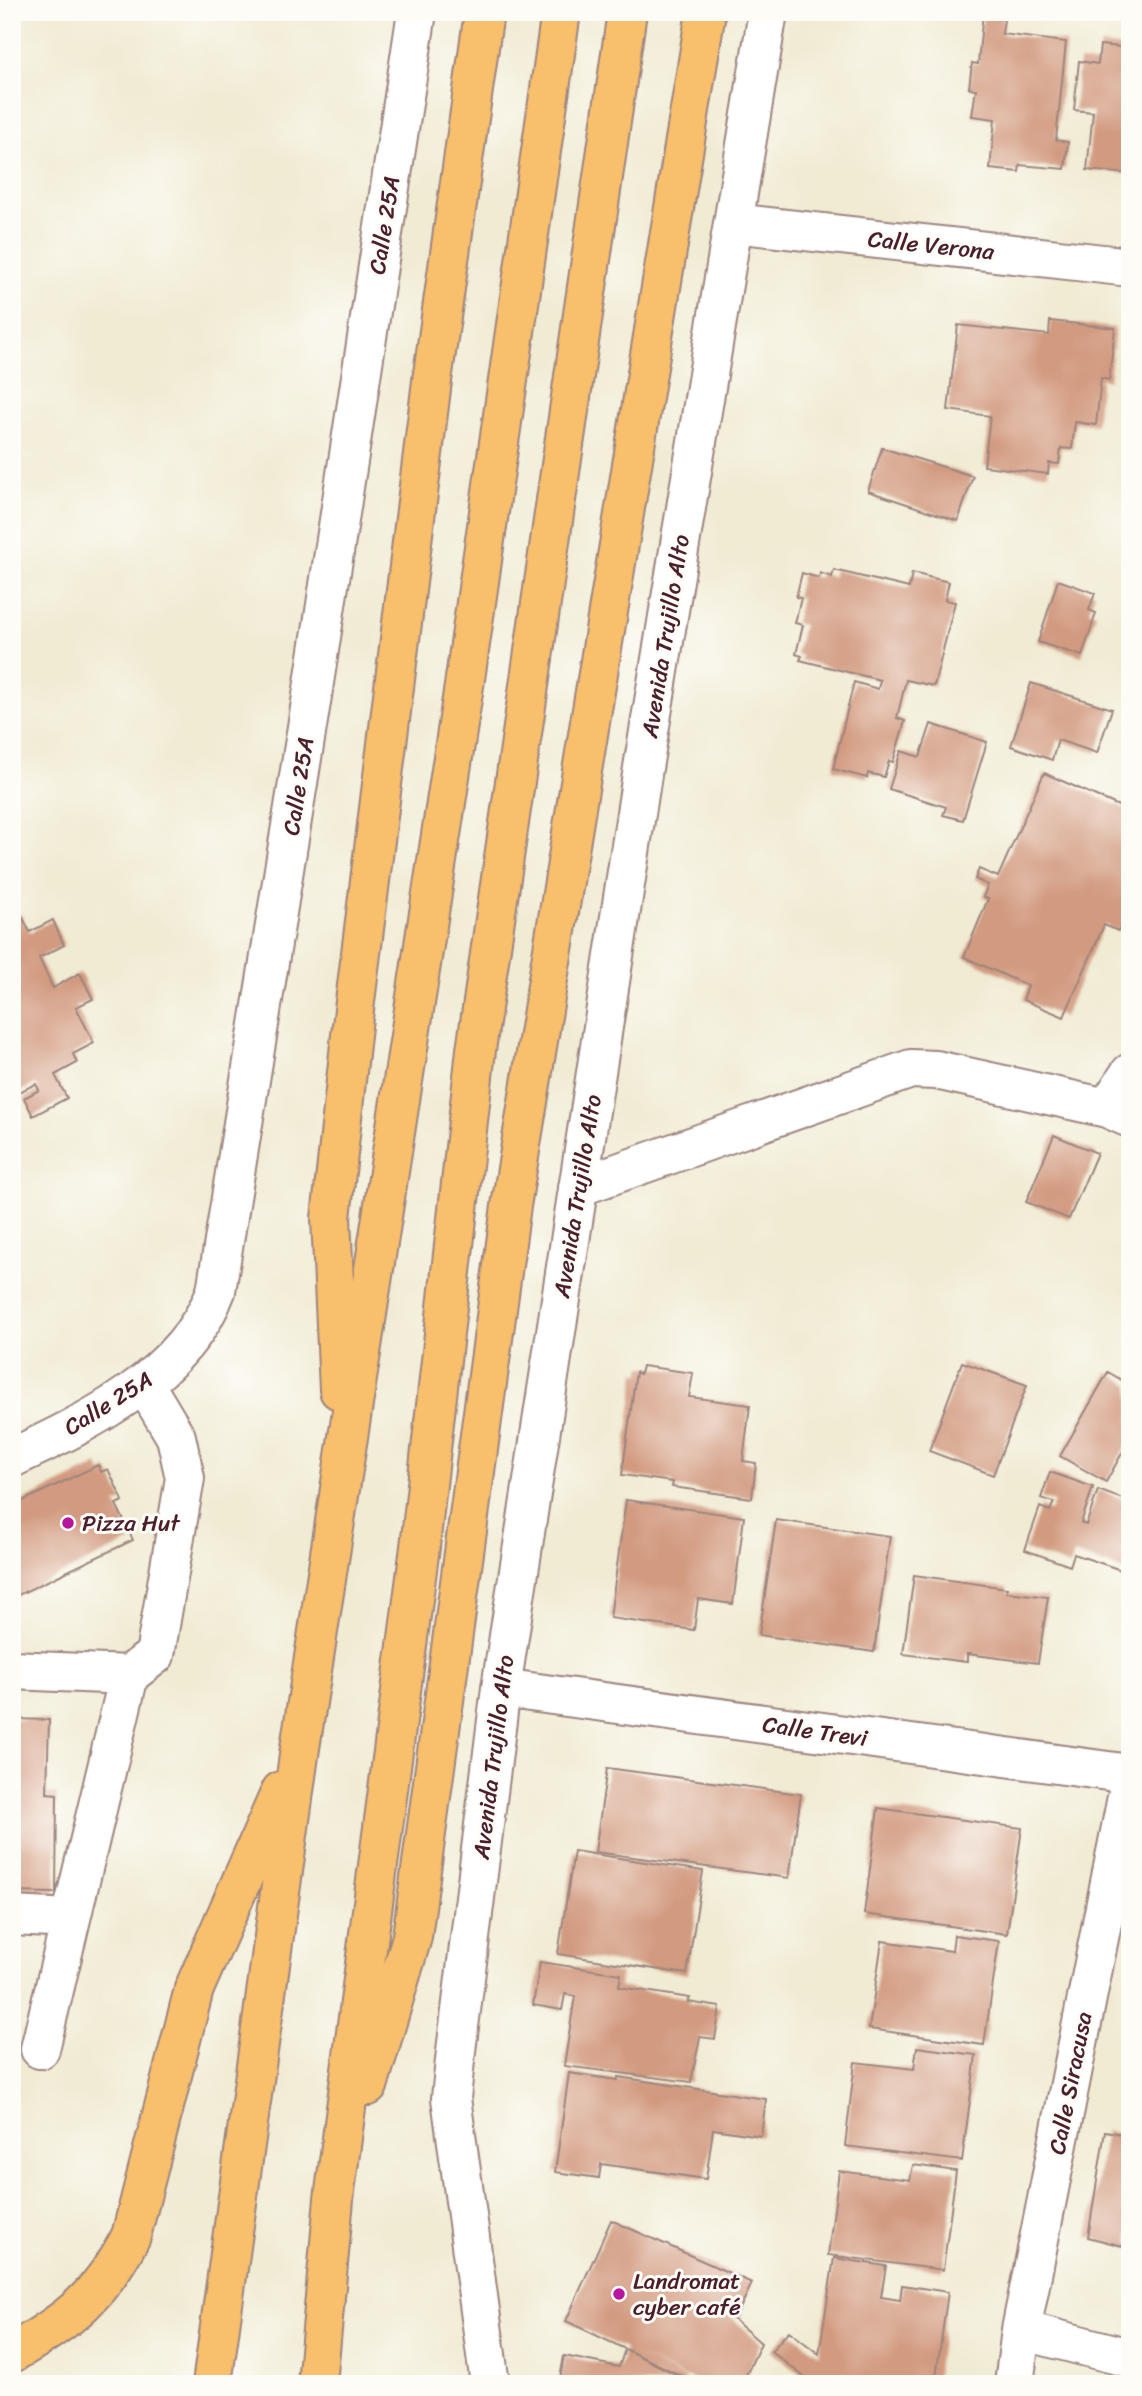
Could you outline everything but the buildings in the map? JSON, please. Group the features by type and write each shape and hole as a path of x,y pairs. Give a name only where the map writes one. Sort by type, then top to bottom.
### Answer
{"highway":[{"path":"343,1473 331,1218 353,1013 428,409 484,12"},
{"path":"212,2384 300,1748 464,686 561,12"},
{"path":"317,2384 334,2199 420,1547 476,1050 628,12"},
{"path":"334,2199 412,1937 512,1206 706,12"},
{"path":"12,2353 60,2326 93,2295 116,2265 131,2236 194,1989 300,1748"}],"street":[{"name":"Calle 25A","path":"12,1458 145,1385 177,1354 209,1309 222,1265 417,12"},
{"name":"Avenida Trujillo Alto","path":"490,2384 451,2098 501,1688 578,1187 768,12"},
{"name":"Calle Verona","path":"733,223 1130,267"},
{"path":"578,1187 912,1069 936,1070 1118,1113 1130,1073"},
{"path":"40,2049 129,1675 155,1655 185,1478 176,1437 145,1385"},
{"path":"12,1670 129,1675"},
{"name":"Calle Trevi","path":"501,1688 1130,1774"},
{"name":"Calle Siracusa","path":"1014,2384 1021,2330 1130,1782"},
{"path":"12,1916 71,1919"},
{"path":"1021,2330 1130,2358"}],"place":[{"name":"Pizza Hut","path":"68,1523"},
{"name":"Landromat cyber café","path":"619,2294"}]}
